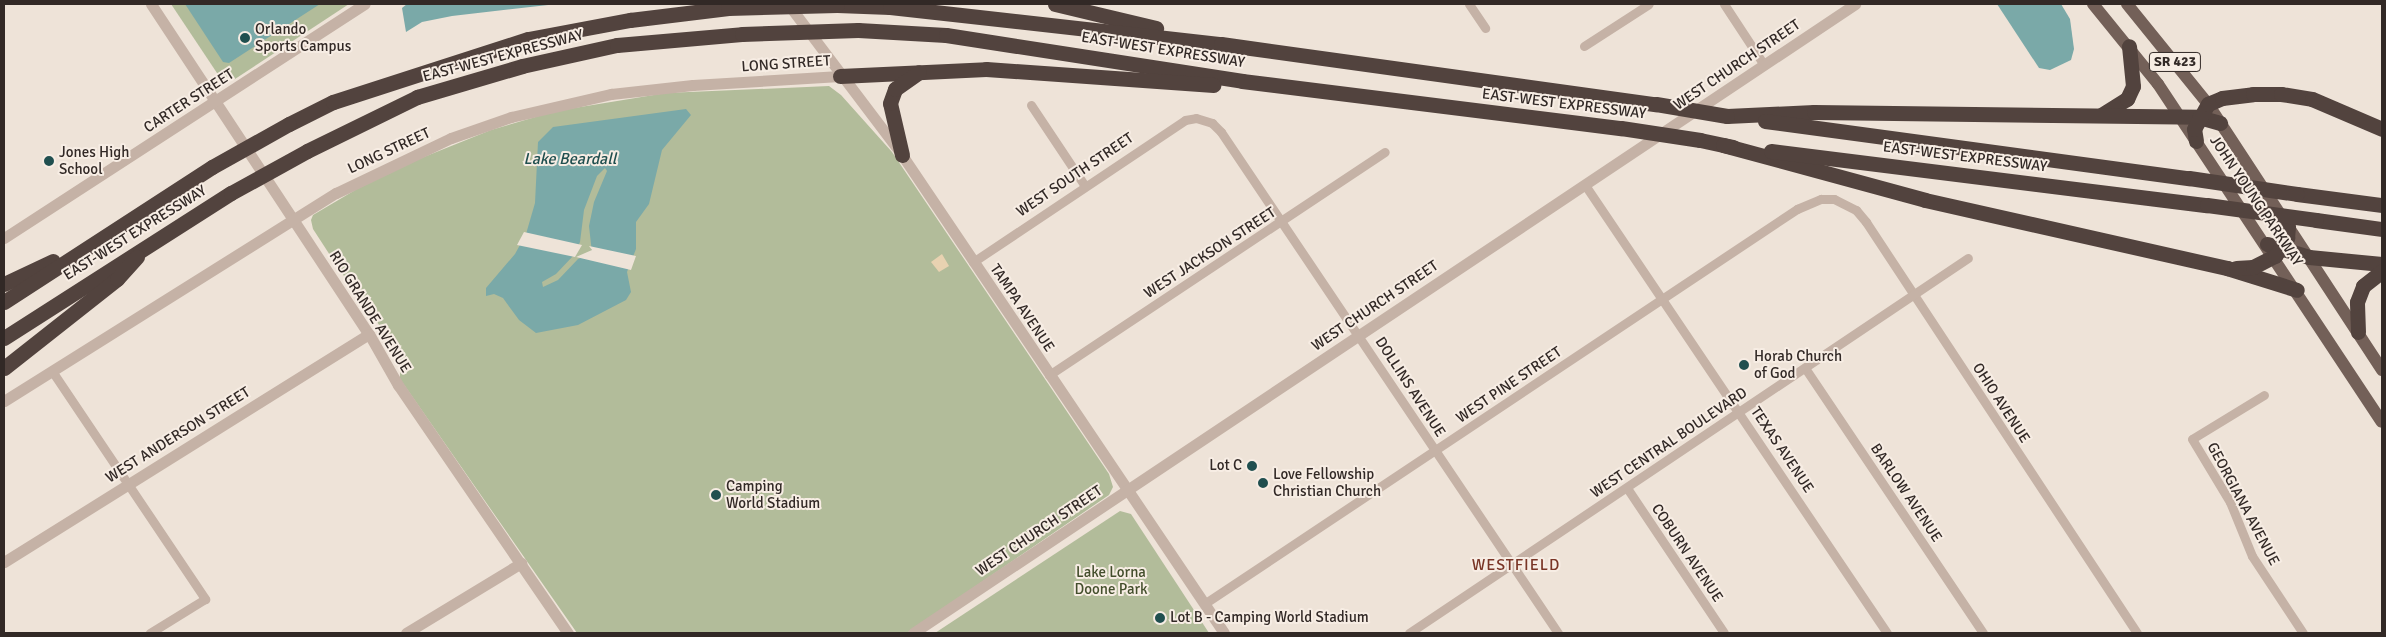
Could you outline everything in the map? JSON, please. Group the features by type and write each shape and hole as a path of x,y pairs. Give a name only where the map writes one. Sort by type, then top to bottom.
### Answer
{"highway":[{"path":"1055,4 1221,44"},
{"name":"EAST-WEST EXPRESSWAY","path":"4,302 212,167 333,102 528,39 630,20 728,8 837,6 900,8 1221,44 1656,104 1728,116 2382,205"},
{"name":"EAST-WEST EXPRESSWAY","path":"4,338 152,241 231,193 307,151 417,97 522,66 617,45 742,34 858,30 946,35 1242,81 1621,128 1723,145 2207,205 2382,230"},
{"path":"2100,116 2127,99 2133,86 2129,46"},
{"path":"840,76 986,69 1050,72 1213,85 1242,81"},
{"path":"902,156 890,103 895,89 918,72"},
{"path":"2196,141 2194,129 2199,117 2208,104 2222,98 2281,94 2312,99 2382,129"},
{"path":"1728,116 1814,112 2199,117 2220,123"},
{"path":"1723,145 1925,200 2227,268 2297,290"},
{"path":"2227,268 2253,267 2287,238 2288,226"},
{"path":"4,284 99,239"},
{"path":"4,368 117,279 152,241"},
{"path":"2274,250 2308,257 2382,264"},
{"path":"2358,332 2357,302 2363,286 2382,271"}],"main road":[{"name":"JOHN YOUNG PARKWAY","path":"2093,4 2129,46 2274,250 2297,290 2382,422"},
{"name":"JOHN YOUNG PARKWAY","path":"2128,4 2208,104 2382,370"}],"street":[{"name":"RIO GRANDE AVENUE","path":"151,4 369,334 398,385 568,633"},
{"name":"CARTER STREET","path":"4,238 365,4"},
{"name":"TAMPA AVENUE","path":"788,4 840,76 902,156 1224,633"},
{"path":"1469,4 1485,28"},
{"path":"1584,46 1649,4"},
{"path":"1724,4 1764,64"},
{"name":"WEST CHURCH STREET","path":"913,633 1855,4"},
{"name":"LONG STREET","path":"4,401 336,193 435,145 512,117 568,102 693,85 840,76"},
{"path":"1030,105 1085,186"},
{"name":"WEST SOUTH STREET","path":"973,262 1174,126 1196,118"},
{"name":"DOLLINS AVENUE","path":"1196,118 1205,119 1221,132 1558,633"},
{"name":"WEST JACKSON STREET","path":"1049,375 1385,152"},
{"name":"TEXAS AVENUE","path":"1585,185 1741,413 1887,633"},
{"name":"WEST PINE STREET","path":"1204,604 1797,209 1821,199 1834,199"},
{"name":"OHIO AVENUE","path":"1834,199 1856,210 1866,222 2137,633"},
{"name":"WEST CENTRAL BOULEVARD","path":"1409,633 1741,413 1968,258"},
{"name":"WEST ANDERSON STREET","path":"4,562 369,334"},
{"name":"BARLOW AVENUE","path":"1805,368 1983,633"},
{"path":"52,371 205,599 150,633"},
{"name":"GEORGIANA AVENUE","path":"2264,395 2192,438 2230,502 2252,556 2303,633"},
{"name":"COBURN AVENUE","path":"1627,488 1724,633"},
{"path":"406,633 521,563"}],"green space":[{"name":"Orlando Sports Campus","path":"171,4 349,4 235,79 223,82"},
{"path":"829,86 841,95 892,152 1109,474 1113,487 1109,495 907,633 577,633 400,379 400,354 339,269 313,229 311,220 313,215 357,189 409,163 491,130 556,111 666,93"},
{"name":"Lake Lorna Doone Park","path":"1120,511 1131,514 1209,633 935,633"}],"sand":[{"path":"942,254 949,266 939,272 931,262"}],"water":[{"path":"185,4 320,4 229,63 223,62"},
{"path":"407,4 557,4 452,16 422,22 406,32 402,8"},
{"path":"1997,4 2061,4 2070,19 2074,49 2071,60 2050,70 2039,68"},
{"name":"Lake Beardall","path":"686,109 691,115 662,150 649,204 636,222 636,249 627,272 631,292 626,300 578,325 536,333 519,320 503,298 494,294 486,296 486,288 515,254 526,234 535,203 538,142 553,127","holes":["605,168 607,171 594,202 589,226 592,253 578,259 558,280 543,287 542,282 556,274 573,256 580,242 584,210 597,176"]}],"pier":[{"path":"524,232 582,245 575,257 517,245"},
{"path":"589,246 636,256 631,270 576,257 592,250"}],"place":[{"name":"Orlando Sports Campus","path":"245,38"},
{"name":"Jones High School","path":"49,161"},
{"name":"Horab Church of God","path":"1744,365"},
{"name":"Lot C","path":"1252,466"},
{"name":"Love Fellowship Christian Church","path":"1263,483"},
{"name":"Camping World Stadium","path":"716,495"},
{"name":"Lot B - Camping World Stadium","path":"1160,618"}],"district":[{"name":"WESTFIELD","path":"1516,565"}]}
